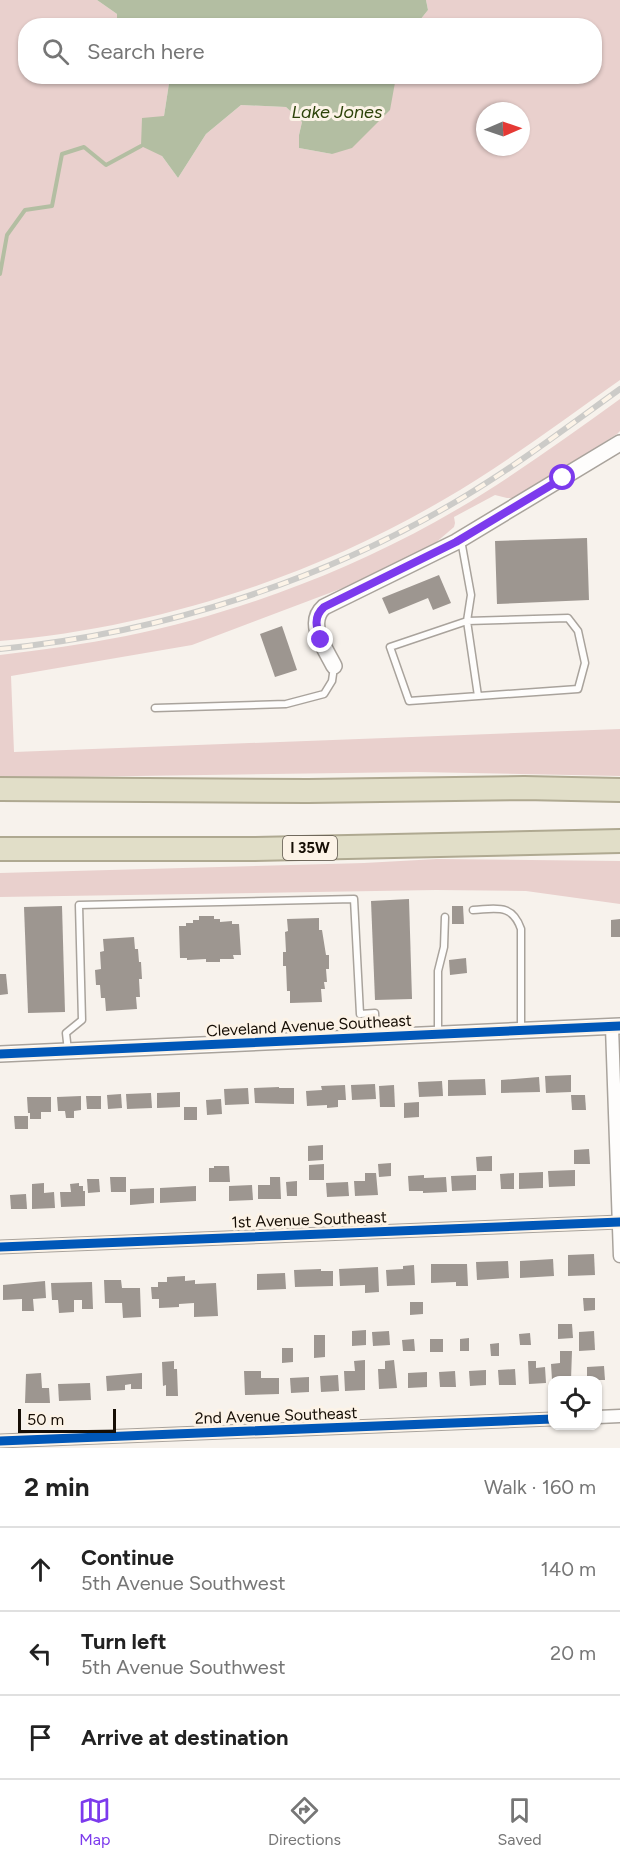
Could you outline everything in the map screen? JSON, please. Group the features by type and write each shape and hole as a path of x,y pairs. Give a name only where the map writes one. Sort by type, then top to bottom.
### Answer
{"highway":[{"path":"0,789 308,791 502,788 620,790"},
{"name":"I 35W","path":"0,849 255,849 620,841"},
{"path":"0,858 53,850"}],"street":[{"path":"334,666 317,630 316,620 319,611 461,539 620,443"},
{"path":"616,1027 620,1256"},
{"name":"Cleveland Avenue Southeast","path":"0,1054 616,1027"},
{"name":"1st Avenue Southeast","path":"0,1247 619,1222"},
{"path":"602,1417 620,1416"},
{"name":"2nd Avenue Southeast","path":"0,1441 548,1419"}],"lane":[{"path":"461,539 471,595 466,621 478,696"},
{"path":"568,618 578,632 585,663 578,689 409,701 390,647 466,621 568,618"},
{"path":"155,708 286,704 324,694 332,681 334,666"},
{"path":"68,1051 66,1033 82,1020 79,906 354,898 360,1014 375,1012 376,1037"},
{"path":"472,910 510,910 517,918 521,929 521,1031"},
{"path":"438,1034 438,971 444,947 445,917"}],"shaded area":[{"path":"0,0 97,0 117,14 117,18 18,18 18,84 169,84 164,116 162,156 178,178 206,134 241,105 286,107 302,122 299,148 332,154 390,84 602,84 602,18 422,18 428,10 426,0 620,0 620,380 489,472 392,528 339,553 229,595 115,624 0,641"},
{"path":"620,399 620,431 617,434 518,498 495,495 454,517 454,527 433,545 364,580 192,645 11,676 14,752 620,729 620,776 417,772 0,778 0,655 94,642 166,627 245,604 323,576 399,541 483,494"},
{"path":"437,859 620,861 620,904 526,891 436,890 0,897 0,873"}],"water":[{"path":"97,0 426,0 428,10 422,18 117,18 117,14"},
{"name":"Lake Jones","path":"169,84 395,84 390,110 352,148 332,154 299,148 302,122 286,107 241,105 206,134 178,178 162,156 141,146 142,118 164,116"}],"building":[{"path":"587,538 589,600 497,604 495,541"},
{"path":"439,575 451,603 433,610 428,598 389,614 382,598"},
{"path":"282,626 297,670 275,677 260,634"},
{"path":"409,899 412,999 375,1000 371,901"},
{"path":"62,906 65,1012 28,1013 24,907"},
{"path":"452,906 463,906 464,924 452,924"},
{"path":"199,916 214,916 214,919 220,919 220,922 232,921 232,924 239,924 241,955 233,955 234,959 220,959 220,962 180,958 179,926 186,926 186,923 199,920"},
{"path":"319,918 319,930 322,930 326,955 329,955 329,969 326,969 327,982 324,982 325,989 321,989 322,1002 290,1003 286,966 283,966 283,952 286,952 285,932 288,931 287,919"},
{"path":"620,919 620,937 611,937 611,920"},
{"path":"134,937 135,949 138,949 139,962 141,962 142,979 139,979 140,997 136,997 137,1009 106,1011 105,998 101,998 100,985 96,985 95,970 101,969 100,952 104,951 103,939"},
{"path":"466,958 467,973 450,975 449,960"},
{"path":"0,974 6,974 8,994 0,995"},
{"path":"571,1075 571,1092 546,1093 545,1076"},
{"path":"539,1077 540,1092 501,1093 501,1080"},
{"path":"485,1079 486,1095 448,1096 448,1080"},
{"path":"442,1081 443,1096 419,1097 418,1082"},
{"path":"375,1084 376,1099 352,1100 351,1085"},
{"path":"345,1085 346,1100 338,1100 338,1107 307,1106 306,1091 322,1090 321,1086"},
{"path":"394,1085 395,1107 380,1107 379,1086"},
{"path":"248,1088 249,1104 225,1105 224,1089"},
{"path":"254,1088 294,1088 294,1104 255,1103"},
{"path":"180,1092 180,1107 157,1108 157,1093"},
{"path":"151,1093 152,1108 127,1109 126,1094"},
{"path":"121,1094 122,1108 108,1109 107,1095"},
{"path":"571,1095 585,1095 586,1110 572,1110"},
{"path":"81,1096 81,1110 74,1111 74,1118 66,1118 65,1111 58,1111 57,1097"},
{"path":"86,1096 101,1096 101,1109 87,1109"},
{"path":"27,1097 51,1097 51,1112 41,1112 41,1119 30,1119"},
{"path":"221,1099 222,1114 207,1115 206,1100"},
{"path":"419,1102 419,1117 404,1118 404,1103"},
{"path":"184,1107 197,1107 197,1120 184,1120"},
{"path":"14,1116 28,1116 28,1129 15,1129"},
{"path":"323,1145 323,1160 308,1161 308,1146"},
{"path":"589,1149 590,1164 574,1164 574,1150"},
{"path":"492,1156 492,1171 477,1171 476,1157"},
{"path":"391,1163 391,1176 379,1177 378,1164"},
{"path":"324,1164 324,1180 309,1180 309,1165"},
{"path":"214,1166 229,1166 230,1182 209,1182 209,1168 214,1168"},
{"path":"575,1170 575,1186 549,1187 548,1171"},
{"path":"543,1172 543,1188 519,1189 519,1173"},
{"path":"365,1173 376,1173 378,1195 355,1196 354,1181 365,1181"},
{"path":"514,1173 514,1189 501,1189 500,1174"},
{"path":"424,1175 424,1178 446,1177 447,1192 409,1191 408,1176"},
{"path":"476,1175 476,1190 452,1191 451,1176"},
{"path":"110,1177 126,1177 126,1192 111,1192"},
{"path":"270,1177 280,1177 281,1199 258,1199 258,1185 270,1185"},
{"path":"87,1179 99,1179 100,1192 88,1193"},
{"path":"297,1181 297,1196 287,1196 286,1182"},
{"path":"348,1182 349,1196 327,1197 326,1183"},
{"path":"44,1183 44,1193 54,1192 55,1208 32,1209 32,1184"},
{"path":"79,1183 85,1191 85,1206 61,1207 60,1192 71,1192 70,1184"},
{"path":"252,1185 253,1200 229,1201 229,1186"},
{"path":"196,1186 196,1201 160,1203 160,1188"},
{"path":"154,1188 154,1203 130,1205 130,1189"},
{"path":"26,1194 27,1209 11,1209 10,1195"},
{"path":"594,1254 595,1275 568,1276 568,1255"},
{"path":"553,1259 554,1276 520,1278 520,1261"},
{"path":"508,1261 509,1278 477,1280 476,1262"},
{"path":"431,1264 467,1264 468,1286 456,1286 456,1282 431,1283"},
{"path":"414,1265 415,1285 387,1286 386,1270 403,1269 403,1266"},
{"path":"378,1267 379,1292 365,1293 365,1285 340,1286 339,1269"},
{"path":"321,1269 321,1271 333,1271 333,1286 295,1287 294,1270"},
{"path":"285,1273 286,1289 257,1290 257,1274"},
{"path":"185,1276 185,1281 195,1280 195,1284 216,1283 218,1316 194,1317 194,1303 179,1304 179,1307 159,1308 159,1299 152,1299 151,1287 158,1287 158,1282 167,1282 167,1277"},
{"path":"104,1280 121,1280 122,1288 140,1288 141,1317 123,1318 122,1303 105,1303"},
{"path":"45,1281 46,1298 33,1299 34,1311 22,1311 22,1299 3,1300 3,1285"},
{"path":"92,1282 93,1309 82,1309 82,1300 74,1300 74,1312 59,1313 58,1300 52,1300 51,1283"},
{"path":"583,1298 595,1298 595,1310 584,1311"},
{"path":"410,1302 423,1302 423,1314 410,1315"},
{"path":"558,1324 572,1324 573,1338 558,1339"},
{"path":"366,1330 366,1345 352,1346 352,1331"},
{"path":"389,1331 390,1345 373,1346 372,1332"},
{"path":"594,1331 595,1350 579,1351 579,1332"},
{"path":"530,1333 531,1345 520,1345 519,1334"},
{"path":"314,1335 325,1335 325,1357 314,1358"},
{"path":"469,1338 469,1351 460,1351 460,1339"},
{"path":"414,1339 415,1351 403,1351 402,1340"},
{"path":"430,1339 443,1339 443,1352 430,1352"},
{"path":"499,1343 499,1356 491,1356 490,1344"},
{"path":"282,1348 293,1348 293,1362 282,1363"},
{"path":"560,1351 572,1351 571,1376 552,1376 551,1364 560,1363"},
{"path":"365,1360 365,1390 345,1391 344,1371 355,1371 354,1361"},
{"path":"394,1360 397,1388 379,1389 378,1369 385,1369 385,1361"},
{"path":"174,1361 174,1369 177,1369 178,1396 166,1396 166,1385 163,1386 162,1362"},
{"path":"528,1361 536,1361 536,1368 545,1367 546,1383 529,1384"},
{"path":"604,1366 605,1380 602,1380 602,1376 587,1376 587,1367"},
{"path":"515,1369 516,1385 499,1385 498,1370"},
{"path":"486,1370 486,1385 470,1386 469,1371"},
{"path":"244,1371 261,1371 261,1378 279,1378 279,1394 245,1395"},
{"path":"455,1371 456,1387 440,1387 439,1372"},
{"path":"427,1372 427,1387 408,1388 408,1373"},
{"path":"41,1373 42,1388 49,1388 50,1403 25,1403 26,1374"},
{"path":"142,1373 142,1389 131,1389 131,1384 125,1385 125,1390 107,1391 106,1376"},
{"path":"338,1375 339,1391 321,1392 320,1376"},
{"path":"309,1377 309,1392 291,1393 290,1378"},
{"path":"90,1383 91,1400 59,1401 58,1384"}],"waterway":[{"path":"0,274 7,235 25,210 52,206 62,154 84,147 106,165 141,146"}],"railway":[{"path":"0,649 122,630 182,616 301,577 358,553 467,495 526,457 620,389"}],"cycle path":[{"path":"0,1054 620,1026"},
{"path":"0,1247 620,1222"},
{"path":"0,1441 548,1419"}],"route":[{"path":"321,640 316,620 319,611 324,607 456,542 563,478"}]}
